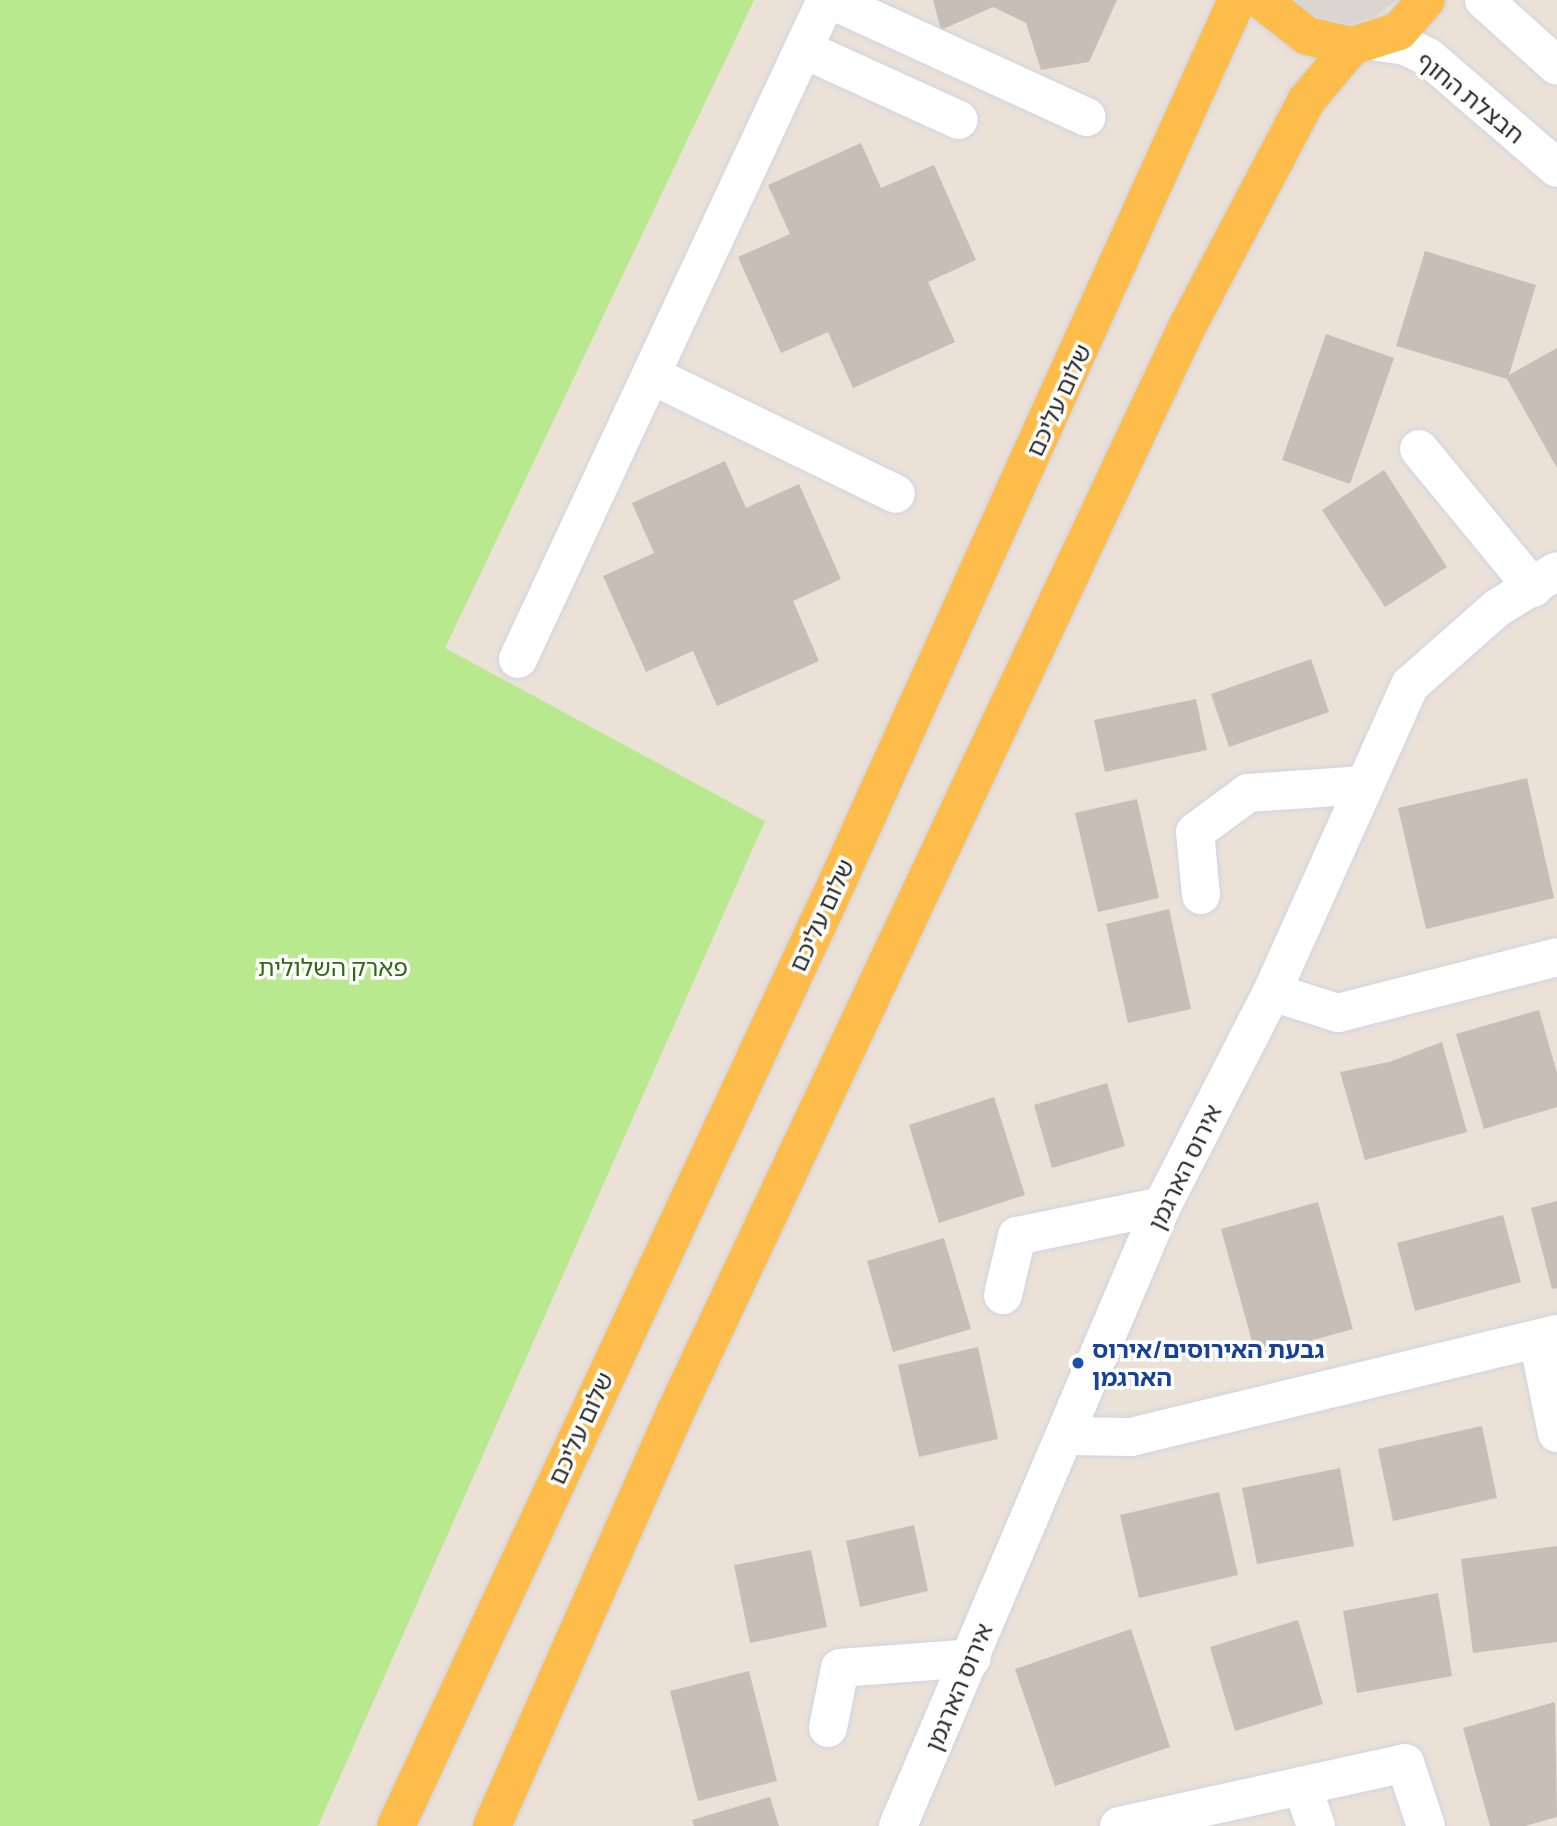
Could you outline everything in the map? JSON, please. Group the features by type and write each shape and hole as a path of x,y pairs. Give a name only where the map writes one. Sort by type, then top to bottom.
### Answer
{"main road":[{"name":"שלום עליכם","path":"396,1826 835,885 1237,0"},
{"path":"1261,0 1307,36 1365,44"},
{"path":"492,1826 675,1413 1188,326 1299,112 1331,66 1365,44 1399,31 1426,0"}],"street":[{"path":"518,659 826,0"},
{"path":"831,0 1086,117"},
{"path":"1484,0 1557,66"},
{"name":"חבצלת החוף","path":"1365,44 1406,46 1428,57 1557,168"},
{"path":"803,49 959,120"},
{"path":"651,375 896,494"},
{"path":"1419,449 1545,579"},
{"name":"אירוס הארגמן","path":"898,1826 972,1658 1162,1206 1272,992 1410,685 1497,608 1545,579"},
{"path":"1201,895 1195,832 1248,793 1365,785"},
{"path":"1272,992 1338,1013 1557,957"},
{"path":"1003,1295 1017,1236 1162,1206"},
{"path":"1065,1436 1131,1437 1547,1337 1557,1433"},
{"path":"828,1728 840,1668 972,1658"},
{"path":"1119,1826 1405,1763 1426,1826"},
{"path":"1302,1786 1316,1826"}],"green space":[{"name":"פארק השלולית","path":"0,0 754,0 445,648 765,821 318,1826 0,1826"}],"shaded area":[{"path":"1285,0 1397,0 1372,18 1350,24 1309,15"}],"building":[{"path":"933,0 1117,0 1089,62 1041,70 1026,23 993,7 941,30"},
{"path":"861,143 881,188 934,165 976,260 928,282 955,342 853,388 828,332 781,353 738,257 790,234 768,185"},
{"path":"1425,251 1536,285 1509,375 1557,348 1557,468 1507,379 1396,346"},
{"path":"1326,334 1394,358 1350,484 1282,460"},
{"path":"725,461 746,508 799,484 841,579 793,601 819,661 717,706 693,651 646,672 603,576 654,553 632,503"},
{"path":"1384,470 1447,567 1385,607 1322,510"},
{"path":"1311,659 1329,712 1229,747 1211,694"},
{"path":"1196,699 1207,750 1105,772 1094,720"},
{"path":"1527,778 1554,898 1426,929 1398,808"},
{"path":"1137,799 1159,898 1098,912 1075,813"},
{"path":"1169,909 1191,1009 1128,1023 1106,924"},
{"path":"1539,1010 1557,1073 1557,1107 1484,1129 1456,1034"},
{"path":"1442,1042 1467,1132 1365,1160 1340,1072 1389,1062"},
{"path":"1107,1083 1125,1146 1052,1168 1034,1105"},
{"path":"994,1097 1025,1195 939,1223 909,1125"},
{"path":"1557,1201 1557,1288 1552,1289 1531,1208"},
{"path":"1318,1202 1353,1329 1256,1356 1221,1229"},
{"path":"1503,1215 1521,1282 1415,1311 1397,1243"},
{"path":"944,1238 971,1329 893,1352 867,1261"},
{"path":"978,1347 998,1439 919,1457 898,1365"},
{"path":"1482,1426 1497,1498 1393,1521 1378,1449"},
{"path":"1340,1468 1354,1546 1257,1564 1242,1488"},
{"path":"1219,1492 1238,1575 1139,1598 1120,1515"},
{"path":"914,1525 928,1591 860,1607 846,1541"},
{"path":"1557,1546 1557,1642 1473,1653 1461,1559"},
{"path":"811,1550 827,1627 750,1643 734,1565"},
{"path":"1438,1593 1452,1676 1357,1693 1343,1611"},
{"path":"1298,1620 1323,1704 1235,1731 1210,1647"},
{"path":"1131,1629 1170,1747 1055,1786 1015,1669"},
{"path":"749,1671 777,1781 698,1801 670,1691"},
{"path":"1555,1702 1557,1817 1525,1826 1490,1826 1463,1728"},
{"path":"770,1797 779,1826 694,1826 692,1820"}],"place":[{"name":"גבעת האירוסים/אירוס הארגמן","path":"1078,1363"}]}
